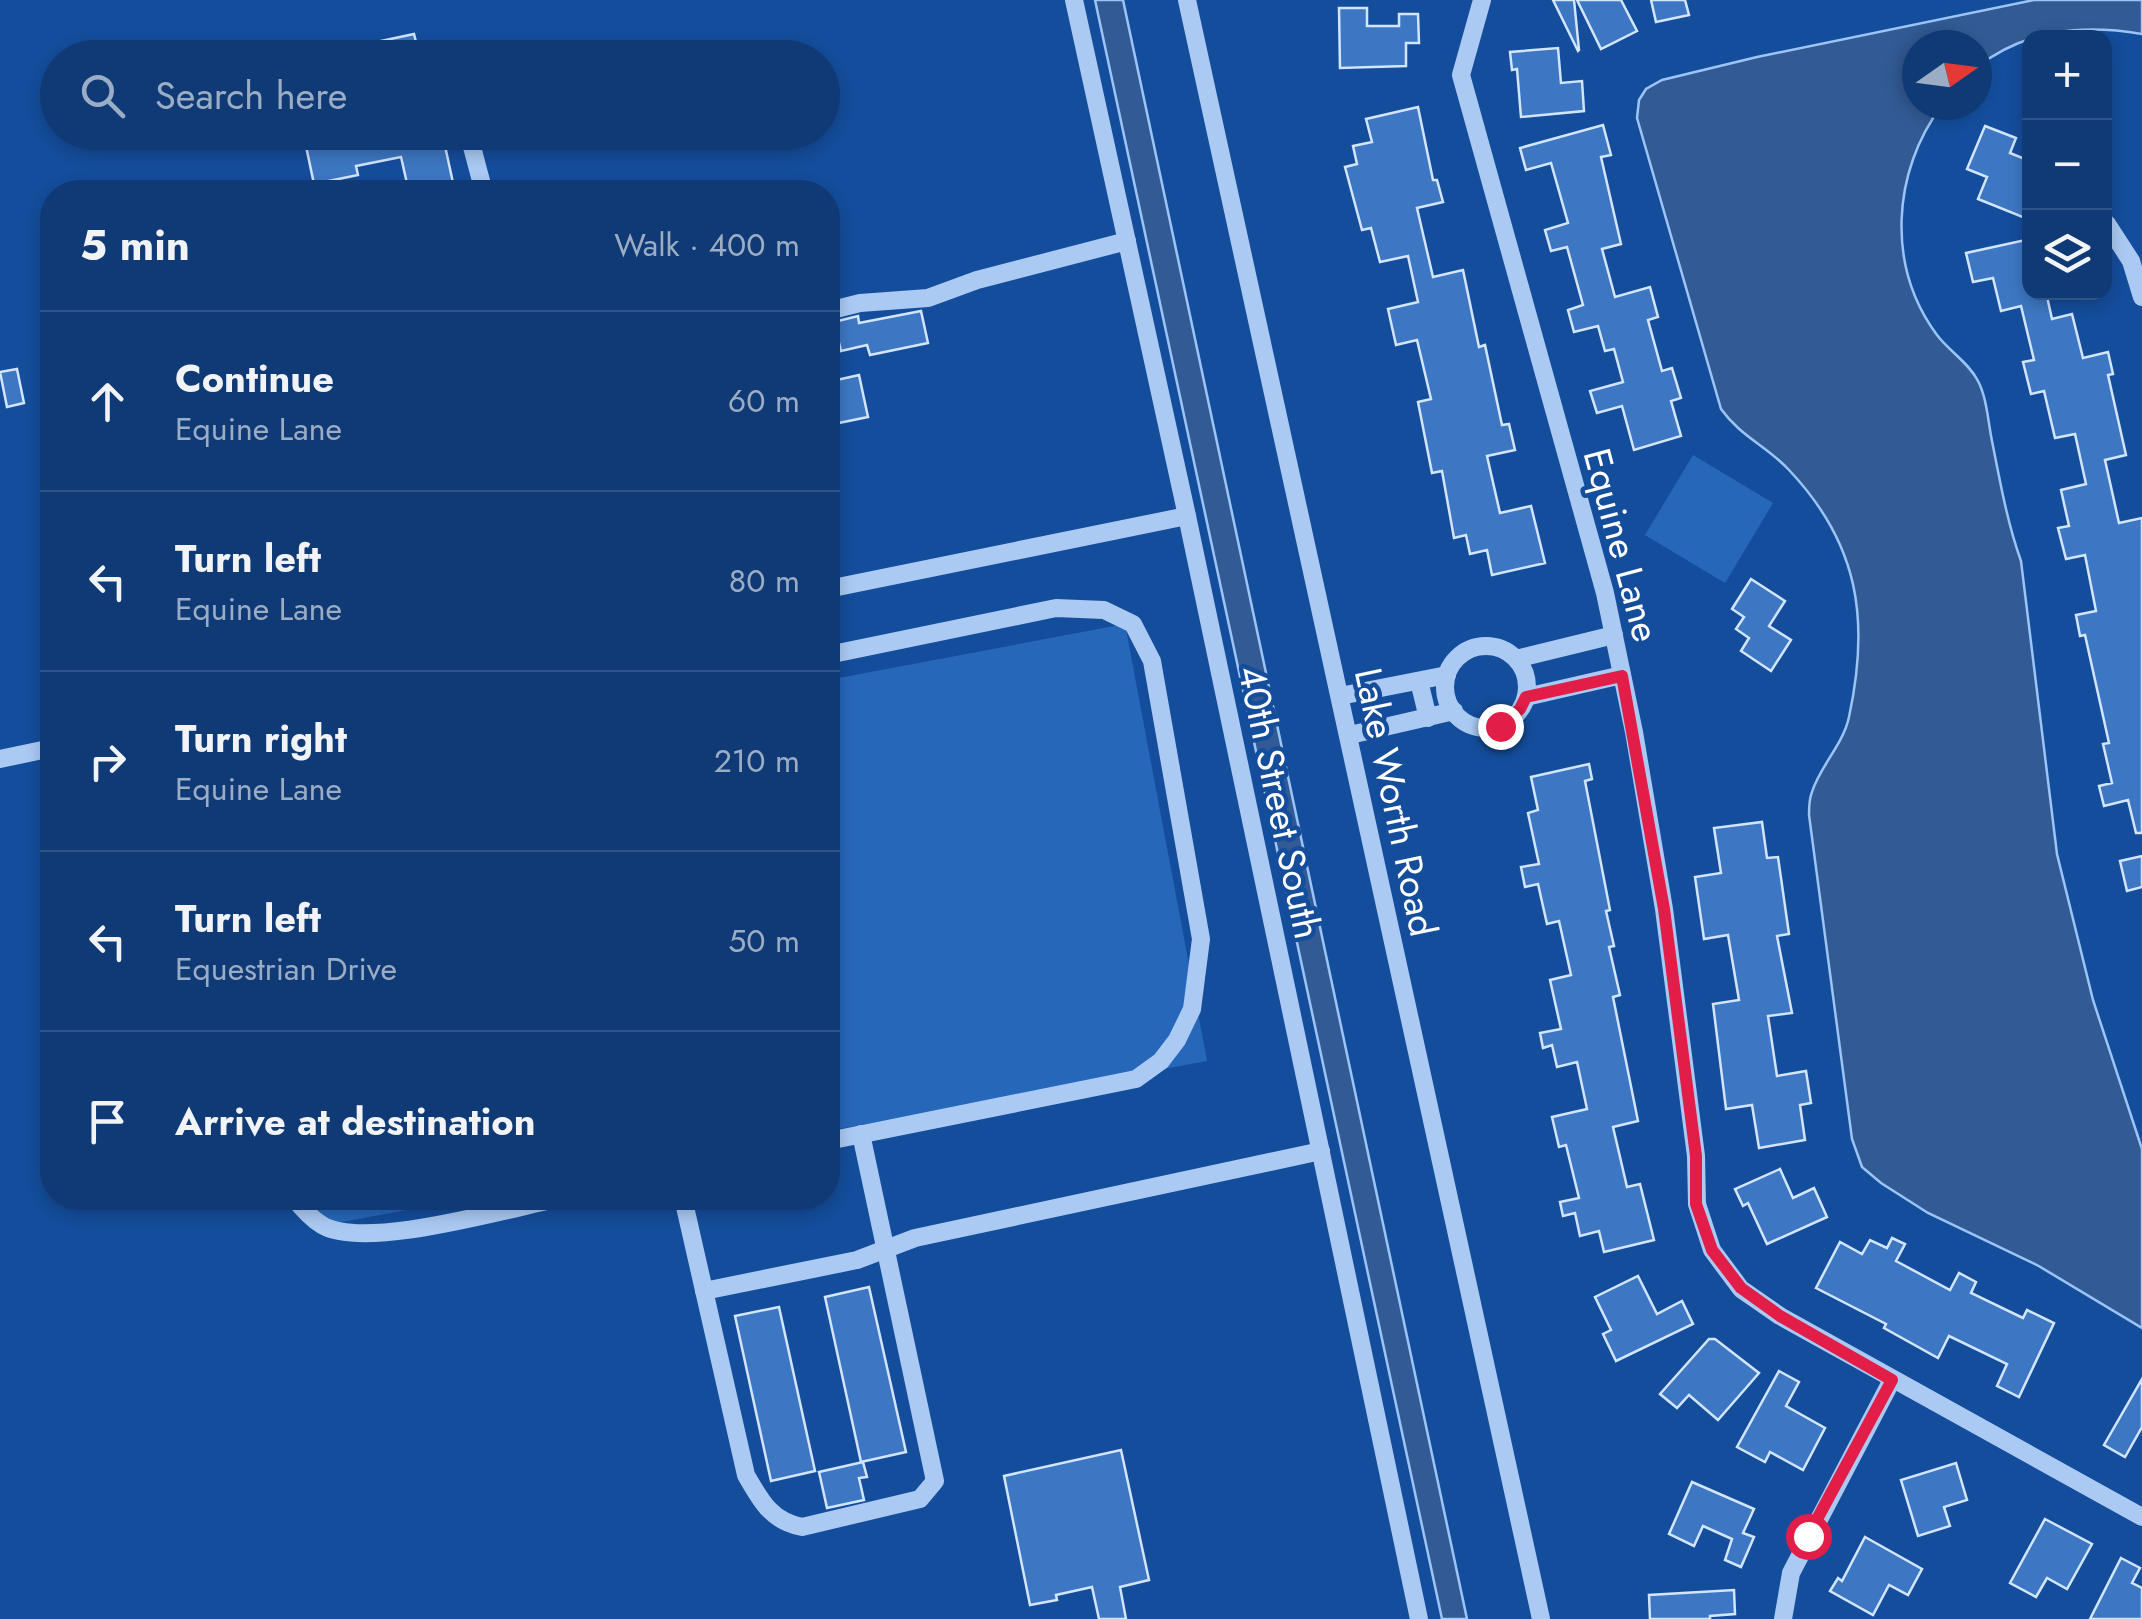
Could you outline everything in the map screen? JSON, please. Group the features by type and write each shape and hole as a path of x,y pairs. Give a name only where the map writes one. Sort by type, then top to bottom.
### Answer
{"street":[{"name":"40th Street South","path":"1074,0 1419,1619"},
{"name":"Lake Worth Road","path":"1187,0 1541,1619"},
{"name":"Equine Lane","path":"1482,0 1460,74 1605,593 1664,909 1696,1156 1696,1204 1712,1250 1741,1288 1780,1316 2142,1516"},
{"path":"473,150 481,180"},
{"path":"2112,233 2131,261 2142,297"},
{"path":"840,308 928,298 978,280 1127,241"},
{"path":"840,588 1187,516"},
{"path":"840,653 1056,608 1104,610 1133,624 1152,661 1202,939 1192,1009 1178,1040 1161,1061 1136,1079 840,1138"},
{"path":"1516,658 1614,635"},
{"path":"1477,647 1504,650 1516,658 1524,670 1526,697 1520,709 1500,726 1474,726 1454,711 1445,687 1454,662 1477,647"},
{"path":"1340,696 1447,674"},
{"path":"1526,697 1622,676"},
{"path":"1419,681 1428,718"},
{"path":"1350,735 1454,711"},
{"path":"0,759 40,751"},
{"path":"687,1210 746,1475 766,1506 784,1523 802,1527 920,1500 935,1481 861,1134"},
{"path":"704,1291 858,1260 915,1238 1320,1151"},
{"path":"306,1210 321,1225 349,1235 380,1235 502,1210"},
{"path":"1784,1619 1791,1573 1892,1380"}],"shaded area":[{"path":"1095,0 1123,0 1467,1619 1442,1619"},
{"path":"2034,0 2142,0 2142,34 2022,30 2022,42 1992,57 1992,30 1902,30 1902,120 1932,120 1913,160 1902,219 1909,279 1921,308 1937,335 1969,368 1981,388 2004,501 2021,561 2057,854 2093,1000 2142,1149 2142,1328 2037,1265 1928,1213 1881,1183 1862,1167 1852,1139 1809,815 1816,782 1849,717 1858,648 1853,585 1831,526 1813,498 1781,462 1721,409 1637,118 1639,100 1646,89 1662,80"},
{"path":"1693,455 1773,503 1725,583 1645,535"},
{"path":"1125,624 1207,1061 840,1129 840,678"},
{"path":"305,1210 407,1210 309,1228"}],"building":[{"path":"1553,0 1574,0 1578,51"},
{"path":"1577,0 1621,0 1637,31 1601,49"},
{"path":"1651,0 1685,0 1689,15 1656,22"},
{"path":"1339,8 1367,8 1367,26 1399,26 1399,14 1418,14 1419,43 1406,43 1406,66 1340,68"},
{"path":"414,34 416,40 386,40"},
{"path":"1558,48 1561,83 1582,81 1584,111 1521,117 1517,69 1512,70 1510,52"},
{"path":"1418,107 1433,180 1437,180 1443,202 1417,208 1433,277 1463,270 1479,347 1485,345 1502,425 1509,424 1515,450 1487,456 1500,513 1531,506 1545,563 1492,575 1487,550 1470,554 1466,535 1454,538 1442,471 1432,473 1418,402 1431,399 1417,340 1396,345 1388,309 1418,302 1408,256 1380,262 1371,228 1362,230 1345,167 1357,164 1353,146 1372,142 1366,119"},
{"path":"1603,125 1611,155 1601,157 1621,244 1602,249 1615,297 1650,287 1658,317 1648,320 1662,371 1672,368 1681,398 1671,401 1681,436 1634,450 1622,406 1597,413 1590,391 1623,382 1614,349 1605,351 1598,326 1574,332 1568,310 1583,305 1567,247 1551,251 1545,230 1568,223 1551,163 1526,170 1520,148"},
{"path":"1985,126 2016,138 2010,153 2022,158 2022,217 1978,199 1987,177 1967,169"},
{"path":"307,150 446,150 452,180 406,180 401,157 356,166 358,175 313,180"},
{"path":"2022,241 2022,300 2048,300 2052,319 2072,314 2083,358 2108,352 2113,374 2108,375 2126,455 2105,460 2119,523 2142,518 2142,833 2136,833 2128,800 2104,806 2099,786 2112,783 2103,744 2109,743 2085,635 2080,636 2076,615 2096,611 2085,555 2066,559 2058,528 2069,526 2061,490 2086,484 2075,434 2055,438 2044,391 2031,394 2023,362 2034,360 2021,306 2001,311 1993,278 1973,282 1966,253"},
{"path":"921,311 928,343 870,355 867,345 841,351 840,320 858,316 859,323"},
{"path":"17,369 24,403 7,407 0,372"},
{"path":"859,375 868,417 840,423 840,379"},
{"path":"1751,579 1785,601 1769,626 1791,640 1771,671 1741,651 1749,638 1736,629 1744,617 1732,609"},
{"path":"1589,764 1592,779 1585,781 1610,910 1606,911 1614,946 1609,947 1620,995 1613,997 1638,1121 1613,1127 1627,1187 1640,1184 1654,1240 1604,1252 1599,1231 1580,1236 1575,1213 1563,1216 1560,1202 1579,1198 1566,1145 1559,1147 1552,1117 1587,1109 1577,1062 1557,1067 1552,1045 1543,1048 1540,1033 1561,1029 1550,980 1571,975 1559,921 1547,924 1538,884 1525,887 1521,867 1539,864 1528,813 1538,810 1531,777"},
{"path":"1762,822 1767,858 1778,857 1789,934 1777,936 1792,1013 1768,1016 1777,1076 1806,1071 1811,1103 1800,1105 1805,1140 1759,1148 1752,1105 1726,1109 1713,1004 1739,1000 1728,935 1704,939 1695,877 1721,873 1714,828"},
{"path":"2142,856 2142,887 2127,891 2120,861"},
{"path":"1780,1169 1793,1198 1814,1188 1827,1217 1767,1244 1748,1203 1743,1206 1735,1189"},
{"path":"1892,1238 1905,1244 1896,1261 1950,1290 1959,1273 1976,1282 1971,1293 2023,1318 2027,1310 2054,1323 2019,1397 1997,1386 2007,1364 1949,1336 1938,1358 1884,1328 1886,1324 1816,1288 1840,1242 1862,1254 1870,1240 1887,1248"},
{"path":"1638,1276 1657,1314 1682,1301 1693,1324 1616,1361 1603,1334 1611,1330 1595,1297"},
{"path":"869,1287 906,1452 861,1462 825,1297"},
{"path":"779,1307 815,1471 771,1481 735,1316"},
{"path":"1709,1339 1715,1339 1759,1373 1718,1420 1689,1395 1677,1408 1660,1394"},
{"path":"1779,1371 1799,1382 1786,1406 1825,1428 1803,1470 1770,1452 1765,1462 1737,1447"},
{"path":"2142,1379 2142,1427 2125,1457 2104,1445"},
{"path":"1121,1450 1149,1580 1120,1587 1126,1619 1099,1619 1092,1587 1030,1605 1004,1476"},
{"path":"863,1462 867,1477 859,1478 864,1500 827,1508 819,1472"},
{"path":"1956,1463 1967,1500 1944,1507 1950,1526 1918,1536 1901,1480"},
{"path":"1692,1482 1754,1509 1743,1533 1754,1537 1741,1567 1725,1560 1732,1539 1703,1526 1694,1546 1669,1534"},
{"path":"2045,1519 2092,1544 2067,1589 2047,1578 2036,1597 2010,1583"},
{"path":"1865,1537 1922,1569 1908,1595 1889,1585 1873,1615 1830,1591 1838,1578 1842,1581"},
{"path":"2121,1558 2140,1568 2132,1583 2142,1588 2142,1619 2090,1619"},
{"path":"1734,1590 1735,1614 1710,1619 1650,1619 1649,1595"}],"route":[{"path":"1500,726 1512,719 1526,697 1622,676 1664,909 1696,1156 1696,1204 1712,1250 1741,1288 1780,1316 1892,1380 1808,1536"}]}
